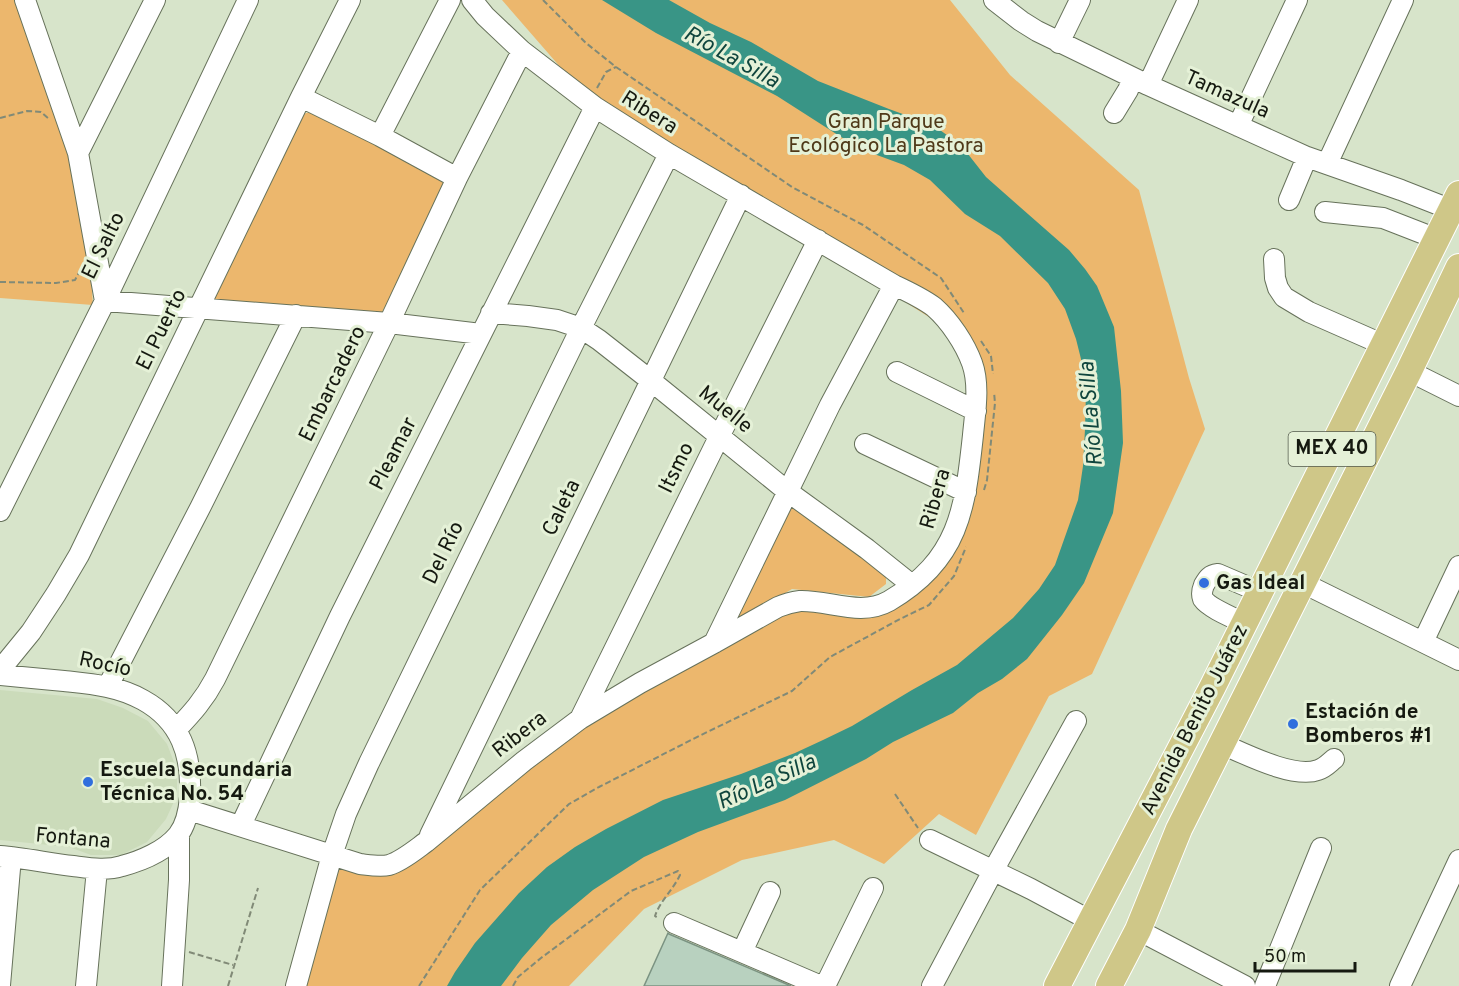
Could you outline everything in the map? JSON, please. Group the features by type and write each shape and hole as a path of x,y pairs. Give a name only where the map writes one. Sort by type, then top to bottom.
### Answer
{"main road":[{"name":"Avenida Benito Juárez","path":"1056,986 1212,688 1455,202"},
{"name":"Avenida Benito Juárez","path":"1109,986 1138,930 1179,829 1459,267"},
{"path":"1212,688 1244,702"}],"street":[{"path":"26,0 78,153 105,301 389,323 481,334"},
{"path":"78,153 155,0"},
{"name":"El Salto","path":"0,511 105,301 248,0"},
{"name":"El Puerto","path":"0,670 31,632 79,555 350,0"},
{"path":"381,136 450,0"},
{"name":"Ribera","path":"189,810 360,864 389,865 426,842 524,761 580,719 778,607 788,603 808,602 866,608 889,601 925,575 945,552 960,516 970,465 975,411 975,378 966,351 956,334 934,308 924,300 894,285 669,154 592,105 522,51 485,16 472,0"},
{"name":"Tamazula","path":"994,0 1028,26 1059,43 1307,157 1401,190 1455,202"},
{"path":"1059,43 1080,0"},
{"path":"1114,113 1128,90 1140,82 1188,0"},
{"path":"1238,126 1297,0"},
{"path":"1327,164 1403,0"},
{"name":"Embarcadero","path":"176,730 195,711 215,679 389,323 457,178 522,51"},
{"path":"301,97 381,136 457,178"},
{"name":"Pleamar","path":"241,825 340,616 592,105"},
{"name":"Del Río","path":"296,986 332,855 346,814 581,328 669,154"},
{"path":"1289,201 1307,157"},
{"name":"Caleta","path":"426,842 741,195"},
{"path":"1325,212 1383,219 1437,239"},
{"name":"Itsmo","path":"580,719 818,240"},
{"path":"1274,259 1275,278 1284,297 1309,312 1384,345"},
{"path":"714,643 830,405 894,285"},
{"name":"Muelle","path":"491,313 557,320 581,328 912,585"},
{"path":"108,686 296,315"},
{"path":"1409,371 1459,396"},
{"path":"897,372 975,411"},
{"path":"865,444 966,492"},
{"path":"1423,642 1459,566"},
{"path":"1244,623 1209,605 1204,600 1202,590 1208,578 1218,574 1260,592"},
{"path":"1302,583 1459,660"},
{"name":"Rocío","path":"0,675 108,686 144,700 165,715 176,730 187,754 191,777 189,810"},
{"path":"932,986 1076,722"},
{"path":"1222,744 1283,769 1296,771 1321,770 1334,759"},
{"name":"Fontana","path":"5,856 97,869 120,867 164,847 178,834 189,810"},
{"path":"172,986 179,880 178,834"},
{"path":"930,840 1091,921"},
{"path":"1265,986 1321,848"},
{"path":"0,986 5,856"},
{"path":"1400,986 1459,860"},
{"path":"86,986 97,869"},
{"path":"674,922 823,986 873,888"},
{"path":"742,952 770,892"},
{"path":"1138,930 1245,986"}],"path":[{"path":"592,105 606,72 616,67"},
{"path":"0,118 27,111 41,112 53,123"},
{"path":"0,282 56,284 75,280 83,261"},
{"path":"895,794 922,835 930,840"},
{"path":"419,986 480,891 570,804"},
{"path":"513,986 518,977 541,958 632,891 678,871 680,875 675,887 658,907 656,916 664,922 674,922"},
{"path":"228,986 258,888"},
{"path":"175,948 234,965"}],"shaded area":[{"name":"Escuela Secundaria Técnica No. 54","path":"0,690 97,699 123,708 148,721 167,744 177,770 177,795 166,819 147,842 121,855 91,855 69,847 0,840"}],"green space":[{"path":"0,0 16,0 85,197 93,305 0,298"},
{"name":"Gran Parque Ecológico La Pastora","path":"502,0 950,0 1010,75 1139,190 1189,378 1205,429 1092,674 1049,696 976,835 939,814 884,864 834,840 742,860 644,909 569,986 296,986 332,855 389,865 524,761 778,607 850,607 928,580 944,568 966,492 976,411 956,334 595,107"},
{"path":"310,112 443,178 447,187 380,316 210,301 303,114"},
{"path":"794,504 886,576 886,584 869,597 792,589 743,618 739,617 736,614 785,506"}],"water":[{"name":"Río La Silla","path":"602,0 669,0 751,42 818,81 933,125 964,149 986,177 1069,250 1097,286 1114,327 1121,391 1123,443 1113,513 1084,583 1027,659 1002,679 978,693 953,713 893,742 866,759 785,800 698,832 644,857 593,890 551,925 501,986 447,986 475,943 519,893 547,867 575,847 663,800 741,774 823,740 852,726 957,665 1013,618 1039,589 1055,565 1078,500 1085,429 1086,391 1083,367 1065,309 1048,283 1000,236 965,214 930,180 904,165 866,151 777,96 656,33"}],"building":[{"path":"669,934 791,986 644,986"}],"place":[{"name":"Gas Ideal","path":"1204,583"},
{"name":"Estación de Bomberos #1","path":"1293,724"},
{"name":"Escuela Secundaria Técnica No. 54","path":"88,782"}]}
